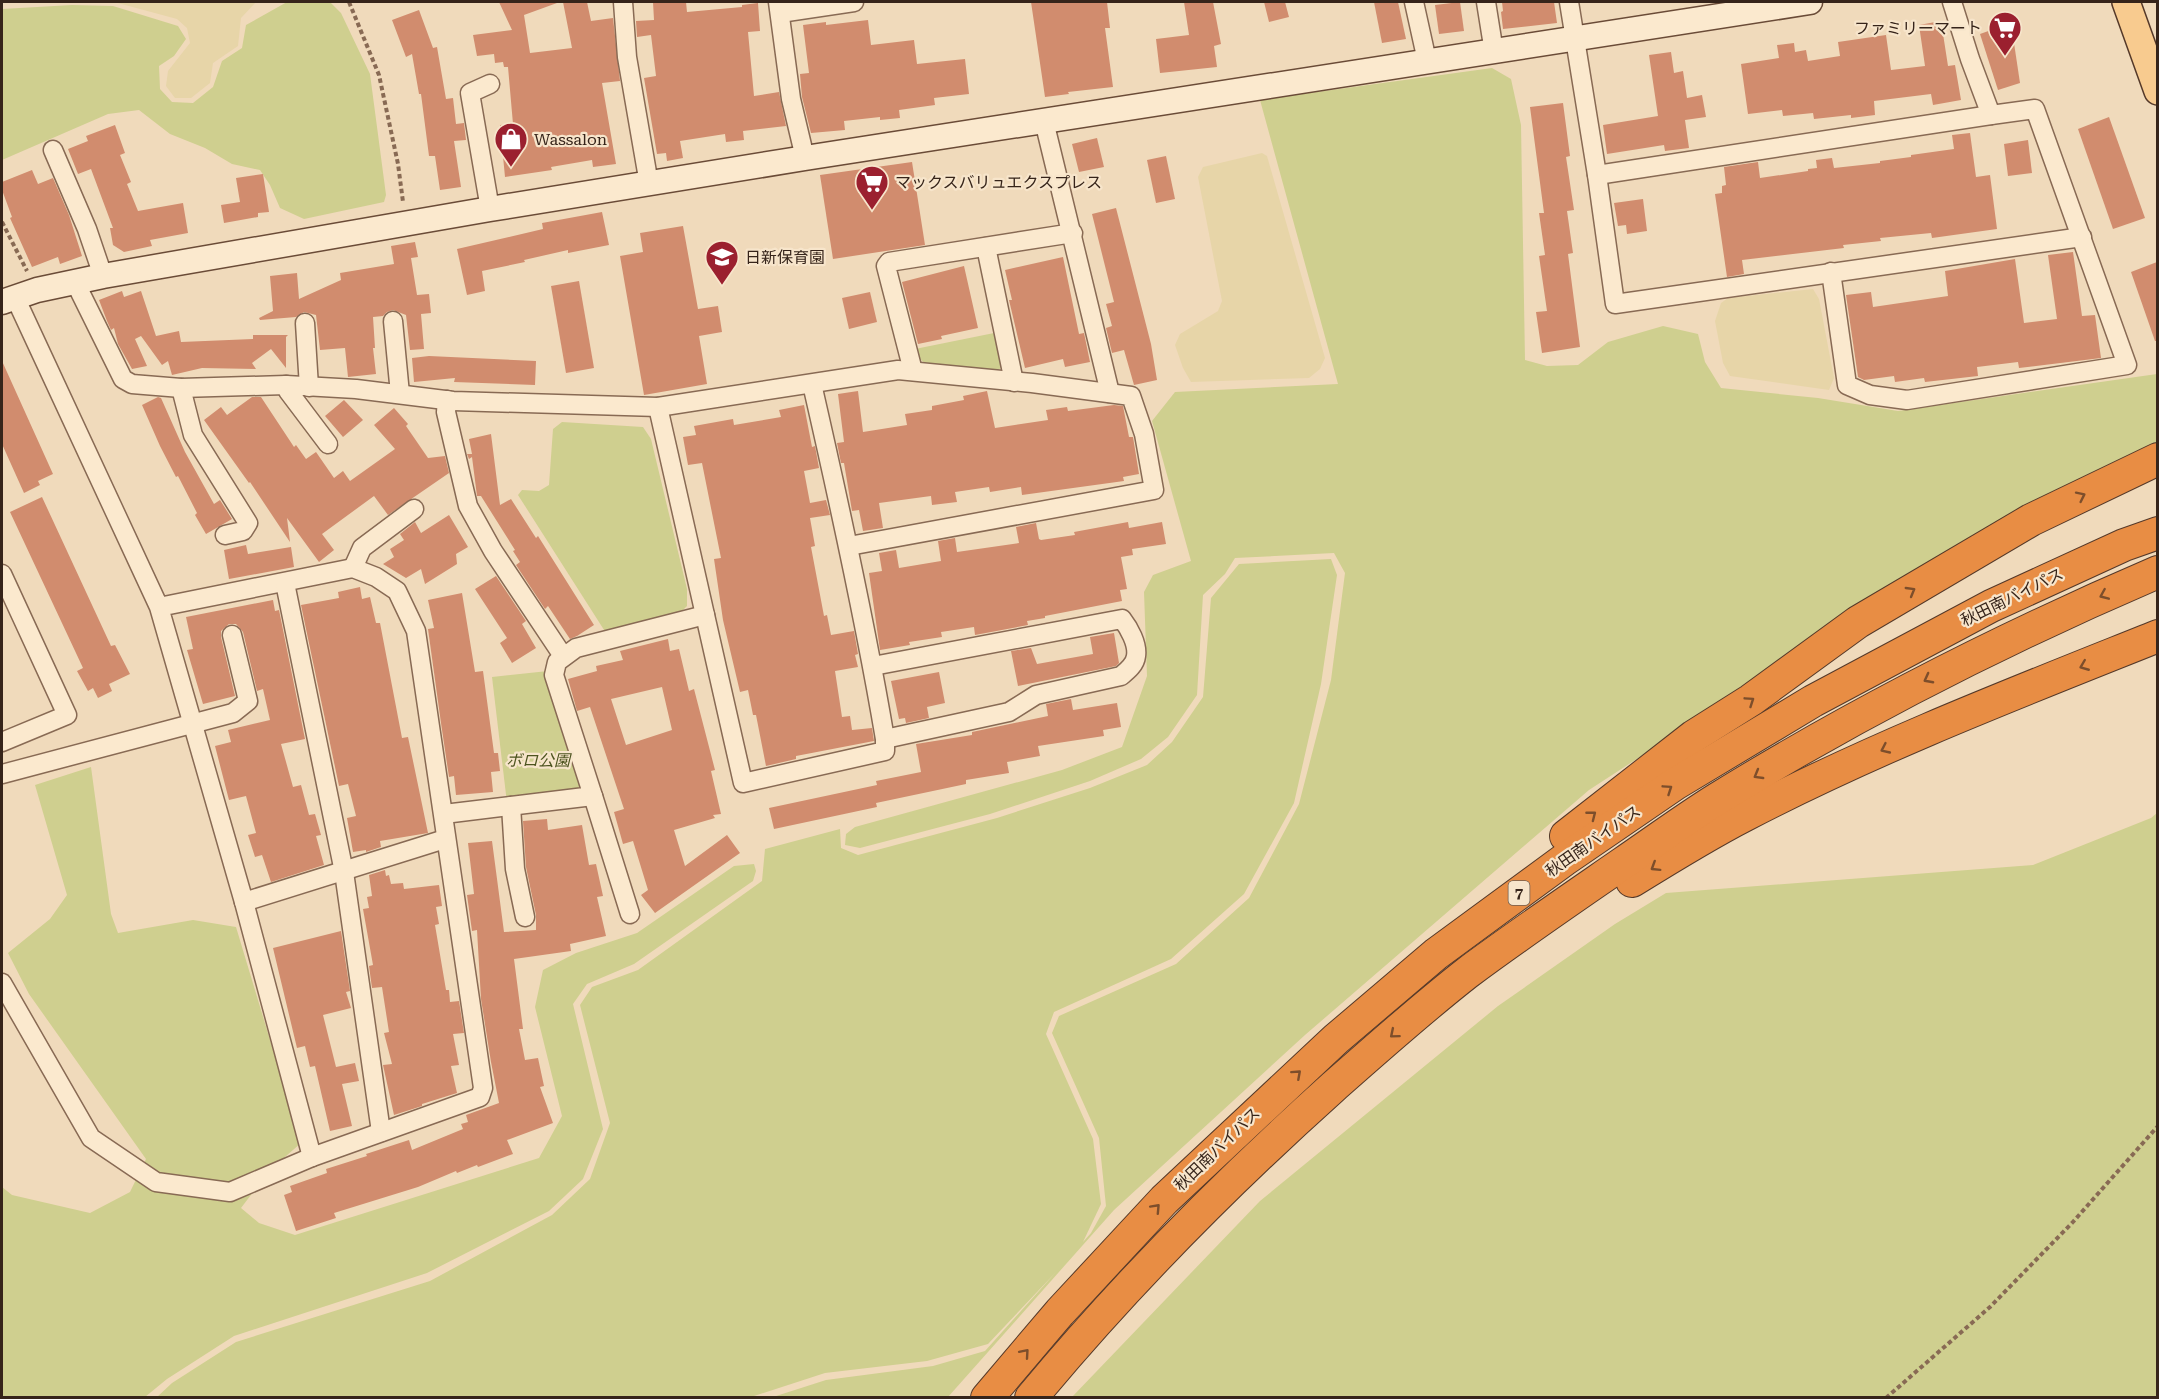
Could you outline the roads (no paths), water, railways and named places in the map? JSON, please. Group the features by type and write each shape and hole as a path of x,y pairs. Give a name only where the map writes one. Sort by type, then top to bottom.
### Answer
{"highway":[{"path":"1407,977 1434,939 1627,787 1694,736 1751,700 1858,622 2031,520 2157,459"},
{"name":"秋田南バイパス","path":"987,1398 1060,1312 1164,1200 1272,1097 1407,977 1545,873 1676,784 1804,707 1991,606 2124,545 2157,533"},
{"name":"秋田南バイパス","path":"1031,1398 1072,1348 1165,1249 1272,1142 1428,1005 1468,973 1716,800 1834,730 1950,667 2067,610 2157,572"},
{"path":"1428,1005 1464,993 1565,922 1693,844 1746,815 1941,723 2157,636"}],"main road":[{"path":"2126,2 2157,91"}],"street":[{"path":"623,2 627,57 649,184"},
{"path":"805,158 791,99 779,7 854,2"},
{"path":"1414,2 1427,61"},
{"path":"1486,2 1494,52"},
{"path":"1569,2 1615,304 2082,237"},
{"path":"312,1157 244,902 159,606 18,296 103,276 490,209 1810,2"},
{"path":"1952,2 1991,115"},
{"path":"490,84 470,93 490,209"},
{"path":"1597,174 2035,109 2127,364 1907,400 1870,395 1847,385 1831,272"},
{"path":"1044,121 1110,393"},
{"path":"53,150 87,229 103,276"},
{"path":"913,370 886,266 889,262 1073,233"},
{"path":"986,247 1014,382"},
{"path":"75,282 123,379 132,384 181,388 286,385 356,388 447,400 658,407 898,370 913,370 1131,396 1144,434 1154,490 849,546"},
{"path":"393,321 400,394"},
{"path":"305,323 309,387"},
{"path":"658,407 743,783 885,751 873,666 849,546 812,384"},
{"path":"286,385 288,391 328,444"},
{"path":"181,388 193,435 248,523 243,531 225,535"},
{"path":"447,400 446,412 468,506 493,551 563,656"},
{"path":"353,568 362,548 414,509"},
{"path":"2,983 91,1138 156,1182 230,1192 312,1157 480,1097 483,1088 416,631 397,591 376,577 353,568 159,606"},
{"path":"2,574 67,715 2,742"},
{"path":"285,583 344,872 381,1132"},
{"path":"630,914 554,675 557,662 576,648 705,615"},
{"path":"873,666 1122,619 1130,628 1136,656 1131,667 1121,676 1036,695 1009,712 885,739"},
{"path":"2,774 233,713 248,700 232,635"},
{"path":"444,814 593,796"},
{"path":"511,806 515,869 525,917"},
{"path":"244,902 446,839"}],"place":[{"name":"ファミリーマート","path":"2005,57"},
{"name":"Wassalon","path":"511,168"},
{"name":"マックスバリュエクスプレス","path":"872,211"},
{"name":"日新保育園","path":"722,286"}],"park label":[{"name":"ボロ公園","path":"538,760"}]}
